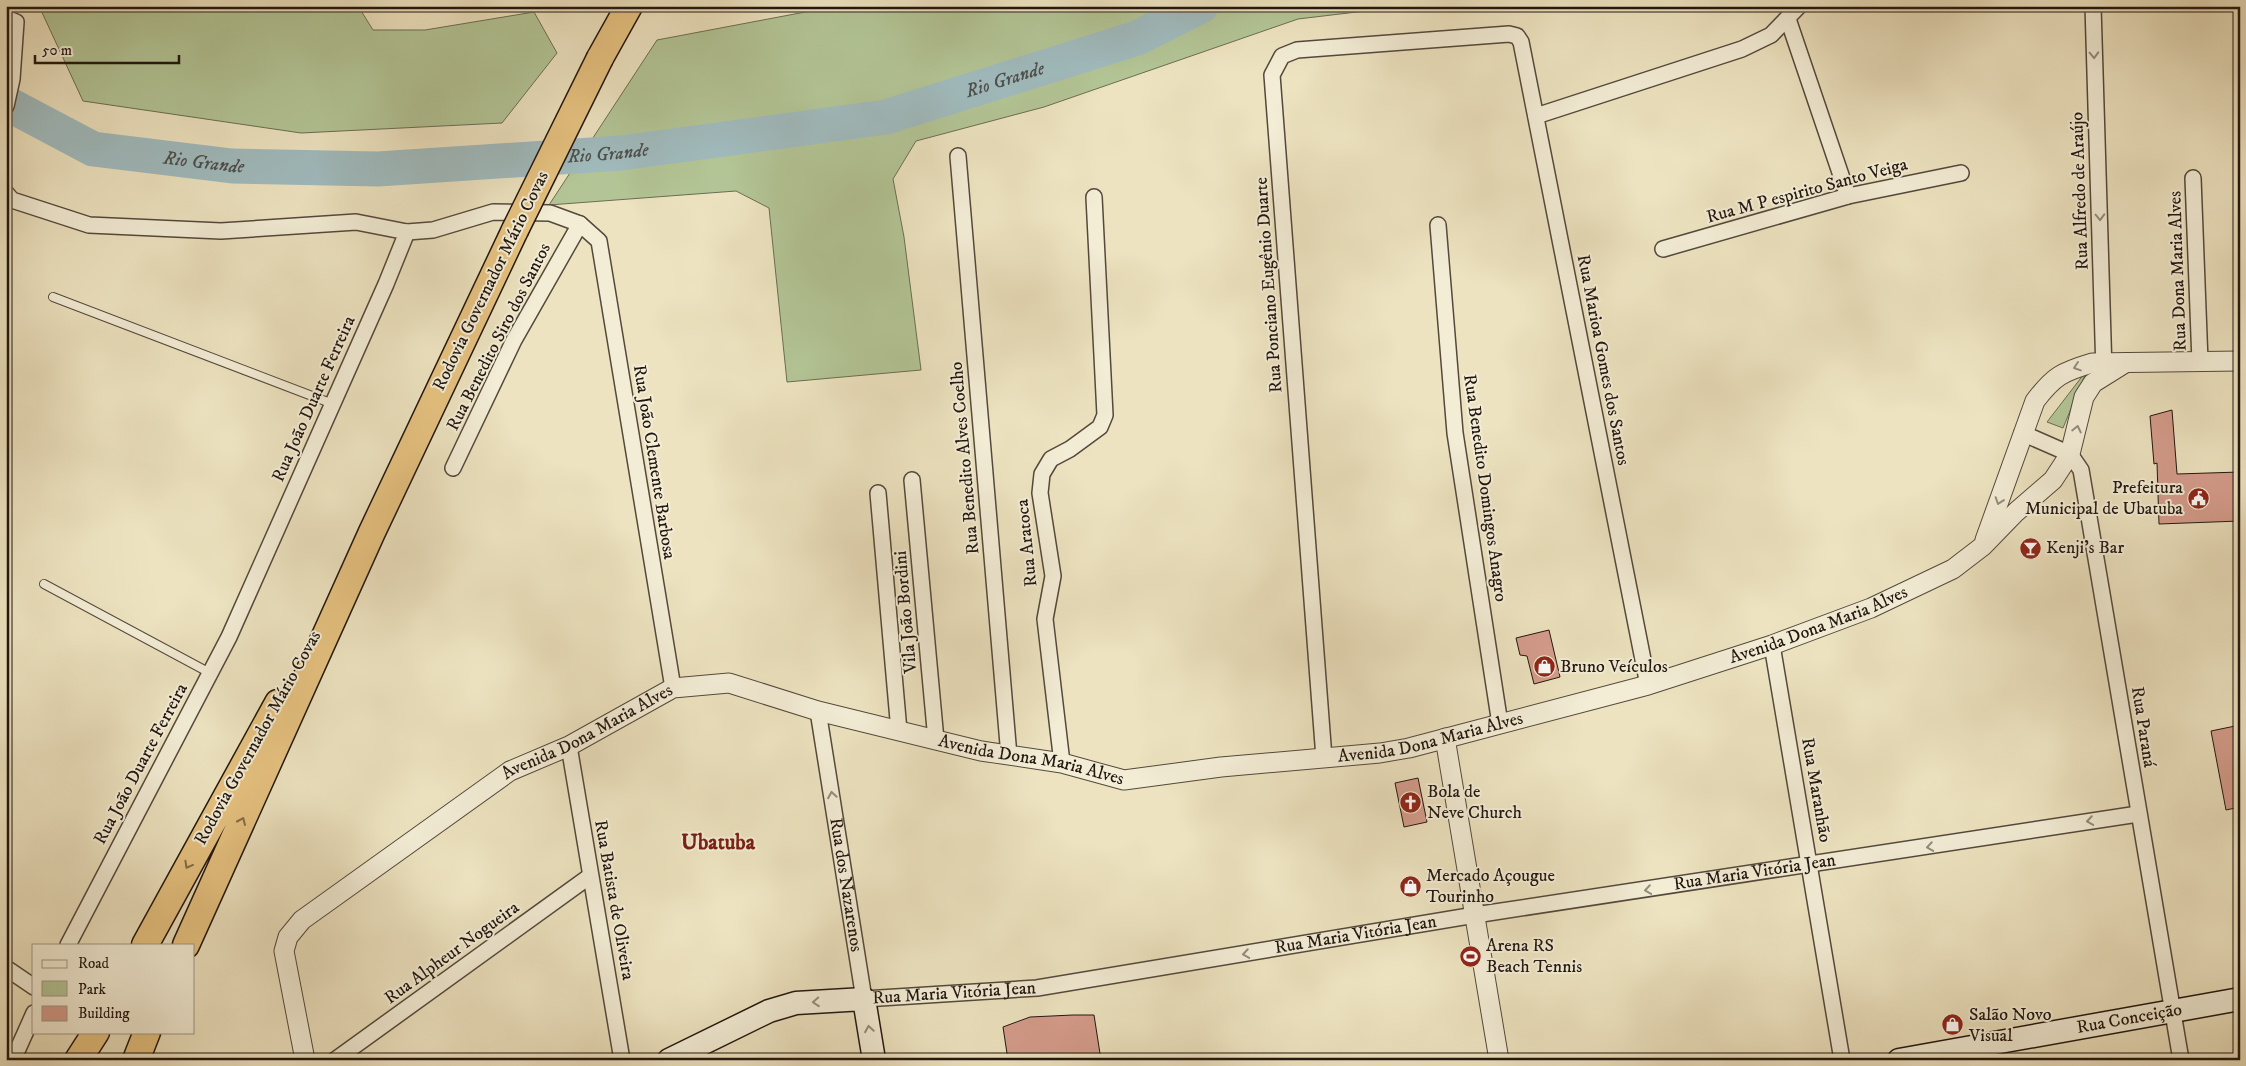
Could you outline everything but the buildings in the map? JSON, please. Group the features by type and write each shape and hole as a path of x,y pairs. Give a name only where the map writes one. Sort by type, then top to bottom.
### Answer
{"highway":[{"name":"Rodovia Governador Mário Covas","path":"186,944 372,532 515,230 600,58 630,6"},
{"name":"Rodovia Governador Mário Covas","path":"145,944 372,532"},
{"path":"78,1060 95,1034"},
{"path":"136,1060 146,1034"}],"main road":[{"name":"Rua Maria Vitória Jean","path":"669,1060 769,1011 796,1003 864,999"},
{"name":"Rua dos Nazarenos","path":"864,999 874,1060"},
{"name":"Rua Conceição","path":"1899,1060 2240,999"}],"street":[{"path":"1536,116 1742,49 1771,34 1799,6"},
{"name":"Rua Alfredo de Araújo","path":"2093,6 2104,369"},
{"path":"6,18 16,22 12,79 6,106"},
{"path":"1788,19 1848,196"},
{"name":"Rua Ponciano Eugênio Duarte","path":"1324,758 1272,75 1282,56 1297,50 1509,34 1516,36 1521,42"},
{"name":"Rua Marioa Gomes dos Santos","path":"1521,42 1648,685"},
{"name":"Rua Benedito Alves Coelho","path":"958,156 1009,756"},
{"name":"Rua M P espirito Santo Veiga","path":"1663,249 1848,196 1961,173"},
{"name":"Rua Dona Maria Alves","path":"2193,178 2200,362"},
{"path":"6,193 12,200 89,225 221,231 356,222 407,232 433,230 493,212 550,213 580,224"},
{"name":"Rua Aratoca","path":"1062,763 1046,619 1053,576 1040,493 1042,474 1051,459 1070,449 1100,427 1105,415 1094,197"},
{"name":"Rua João Clemente Barbosa","path":"580,224 599,241 673,688"},
{"name":"Rua Benedito Siro dos Santos","path":"453,468 514,340 580,224"},
{"name":"Rua Benedito Domingos Anagro","path":"1438,225 1455,433 1500,724"},
{"name":"Rua João Duarte Ferreira","path":"69,944 229,637 386,284 407,232"},
{"path":"1983,546 2035,400 2050,381 2071,369 2092,363 2104,369 2125,363 2240,361"},
{"name":"Avenida Dona Maria Alves","path":"305,1060 284,951 288,937 302,920 510,772 569,746 673,688 729,683 818,711 899,731 1009,756 1062,763 1124,780 1221,767 1380,753 1648,685 1772,645 1871,608 1953,569 1983,546 2016,512 2053,480 2070,454 2084,398 2104,369"},
{"path":"2022,433 2070,454"},
{"name":"Rua Paraná","path":"2070,454 2081,470 2086,491 2138,814 2181,1060"},
{"name":"Vila João Bordini","path":"912,480 936,740"},
{"name":"Vila João Bordini","path":"878,494 899,731"},
{"name":"Rua Maranhão","path":"1772,645 1842,1060"},
{"name":"Rua dos Nazarenos","path":"818,711 864,999"},
{"path":"1445,738 1499,1060"},
{"name":"Rua Batista de Oliveira","path":"569,746 622,1060"},
{"name":"Rua Maria Vitória Jean","path":"864,999 1038,988 1475,916 1810,866 2138,814"},
{"name":"Rua Alpheur Nogueira","path":"335,1060 590,876"},
{"path":"6,968 32,986"},
{"path":"13,1060 32,1017"}],"lane":[{"path":"53,297 333,404"},
{"path":"44,584 210,673"}],"green space":[{"path":"39,6 358,6 373,30 425,30 534,12 557,53 502,123 301,133 83,101"},
{"path":"837,6 1407,6 1298,19 1044,107 916,141 893,179 904,237 921,370 787,382 769,208 736,191 549,205 657,40"},
{"path":"2087,370 2063,428 2047,422"}],"waterway":[{"name":"Rio Grande","path":"6,103 93,149 232,166 378,169 621,153 886,117 1137,38 1201,6"}],"place":[{"name":"Prefeitura Municipal de Ubatuba","path":"2199,498"},
{"name":"Kenji's Bar","path":"2030,548"},
{"name":"Bruno Veículos","path":"1544,667"},
{"name":"Bola de Neve Church","path":"1411,802"},
{"name":"Mercado Açougue Tourinho","path":"1410,886"},
{"name":"Arena RS Beach Tennis","path":"1470,956"},
{"name":"Salão Novo Visual","path":"1953,1025"}],"district":[{"name":"Ubatuba","path":"718,842"}]}
